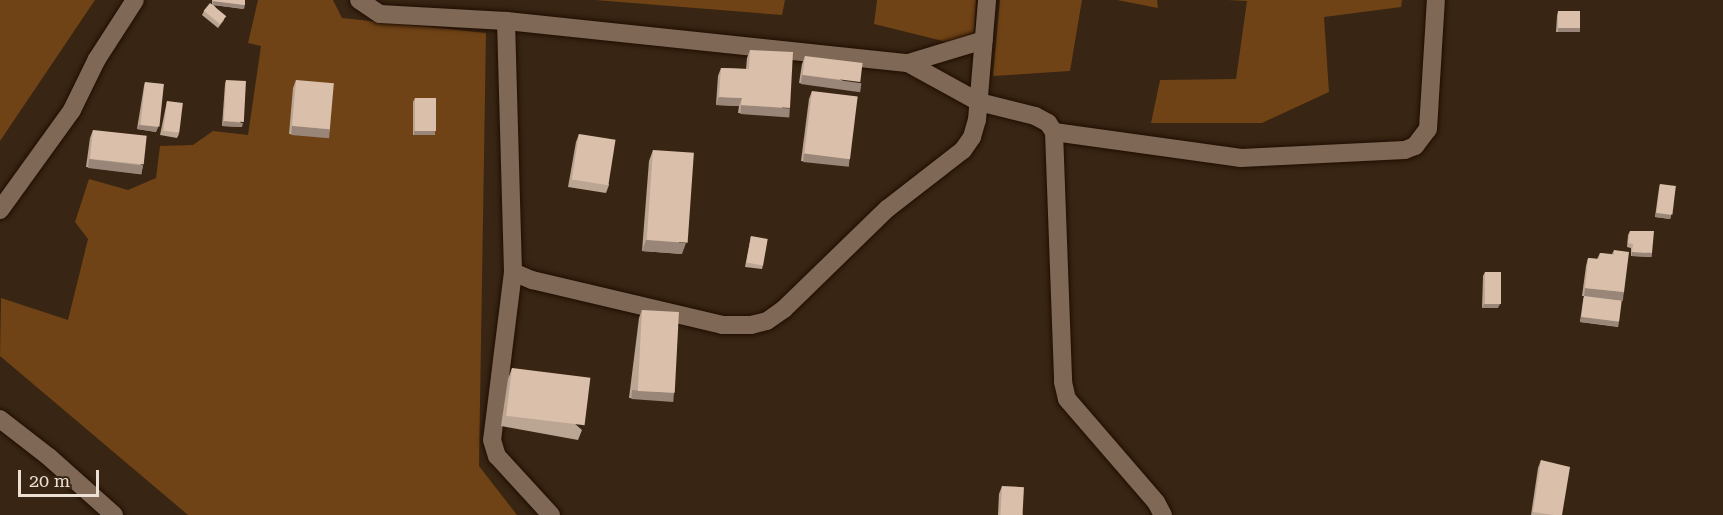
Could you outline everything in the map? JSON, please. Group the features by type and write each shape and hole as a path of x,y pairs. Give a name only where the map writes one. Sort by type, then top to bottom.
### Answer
{"street":[{"path":"0,210 72,110 98,59 135,0"},
{"path":"359,0 380,14 506,21 908,63 984,40"},
{"path":"513,272 532,280 722,325 751,325 767,321 784,309 887,210 963,150 972,137 979,102 987,0"},
{"path":"1054,132 1241,158 1405,150 1415,146 1428,129 1436,0"},
{"path":"506,21 513,272 492,440 497,456 551,515"},
{"path":"908,63 979,102 1035,116 1048,123 1054,132 1063,382 1067,399 1156,502 1163,515"},
{"path":"0,419 49,457 114,515"}],"shaded area":[{"path":"0,0 95,0 0,141"},
{"path":"258,0 333,0 342,18 486,33 479,466 517,515 188,515 0,356 1,298 68,320 88,239 75,222 89,179 128,190 156,178 160,146 193,145 213,131 248,135 261,46 248,43"},
{"path":"595,0 785,0 782,15"},
{"path":"877,0 976,0 974,33 947,42 874,24"},
{"path":"1000,0 1082,0 1070,71 993,76"},
{"path":"1117,0 1157,0 1158,8"},
{"path":"1227,0 1402,0 1401,7 1324,17 1329,92 1262,123 1151,123 1160,80 1236,79 1247,1"}],"building":[{"path":"245,0 245,5 213,1"},
{"path":"210,3 226,16 220,24 204,11"},
{"path":"1558,11 1580,11 1580,28 1558,28"},
{"path":"750,50 793,52 790,108 741,105 742,98 719,97 721,68 749,69"},
{"path":"805,56 863,63 860,82 803,75"},
{"path":"226,80 246,81 244,122 224,121"},
{"path":"296,80 334,83 330,129 292,126"},
{"path":"145,82 164,84 159,127 141,125"},
{"path":"812,91 858,97 850,159 804,154"},
{"path":"415,98 436,98 436,131 415,131"},
{"path":"167,101 183,103 179,133 163,131"},
{"path":"93,130 147,136 144,164 90,159"},
{"path":"579,134 616,140 608,185 572,179"},
{"path":"653,150 694,153 688,243 647,240"},
{"path":"1660,184 1676,186 1672,215 1656,213"},
{"path":"1630,231 1654,231 1652,253 1632,252 1633,244 1628,243"},
{"path":"751,236 768,239 763,266 746,263"},
{"path":"1614,250 1629,252 1624,292 1585,288 1588,258 1599,259 1600,253 1614,255"},
{"path":"1485,272 1501,272 1501,304 1485,304"},
{"path":"1584,296 1622,301 1619,321 1581,317"},
{"path":"642,310 679,312 675,393 638,391"},
{"path":"512,368 590,378 585,425 506,416"},
{"path":"1541,460 1570,467 1562,515 1533,512"},
{"path":"1002,486 1024,487 1023,515 1000,515"}]}
